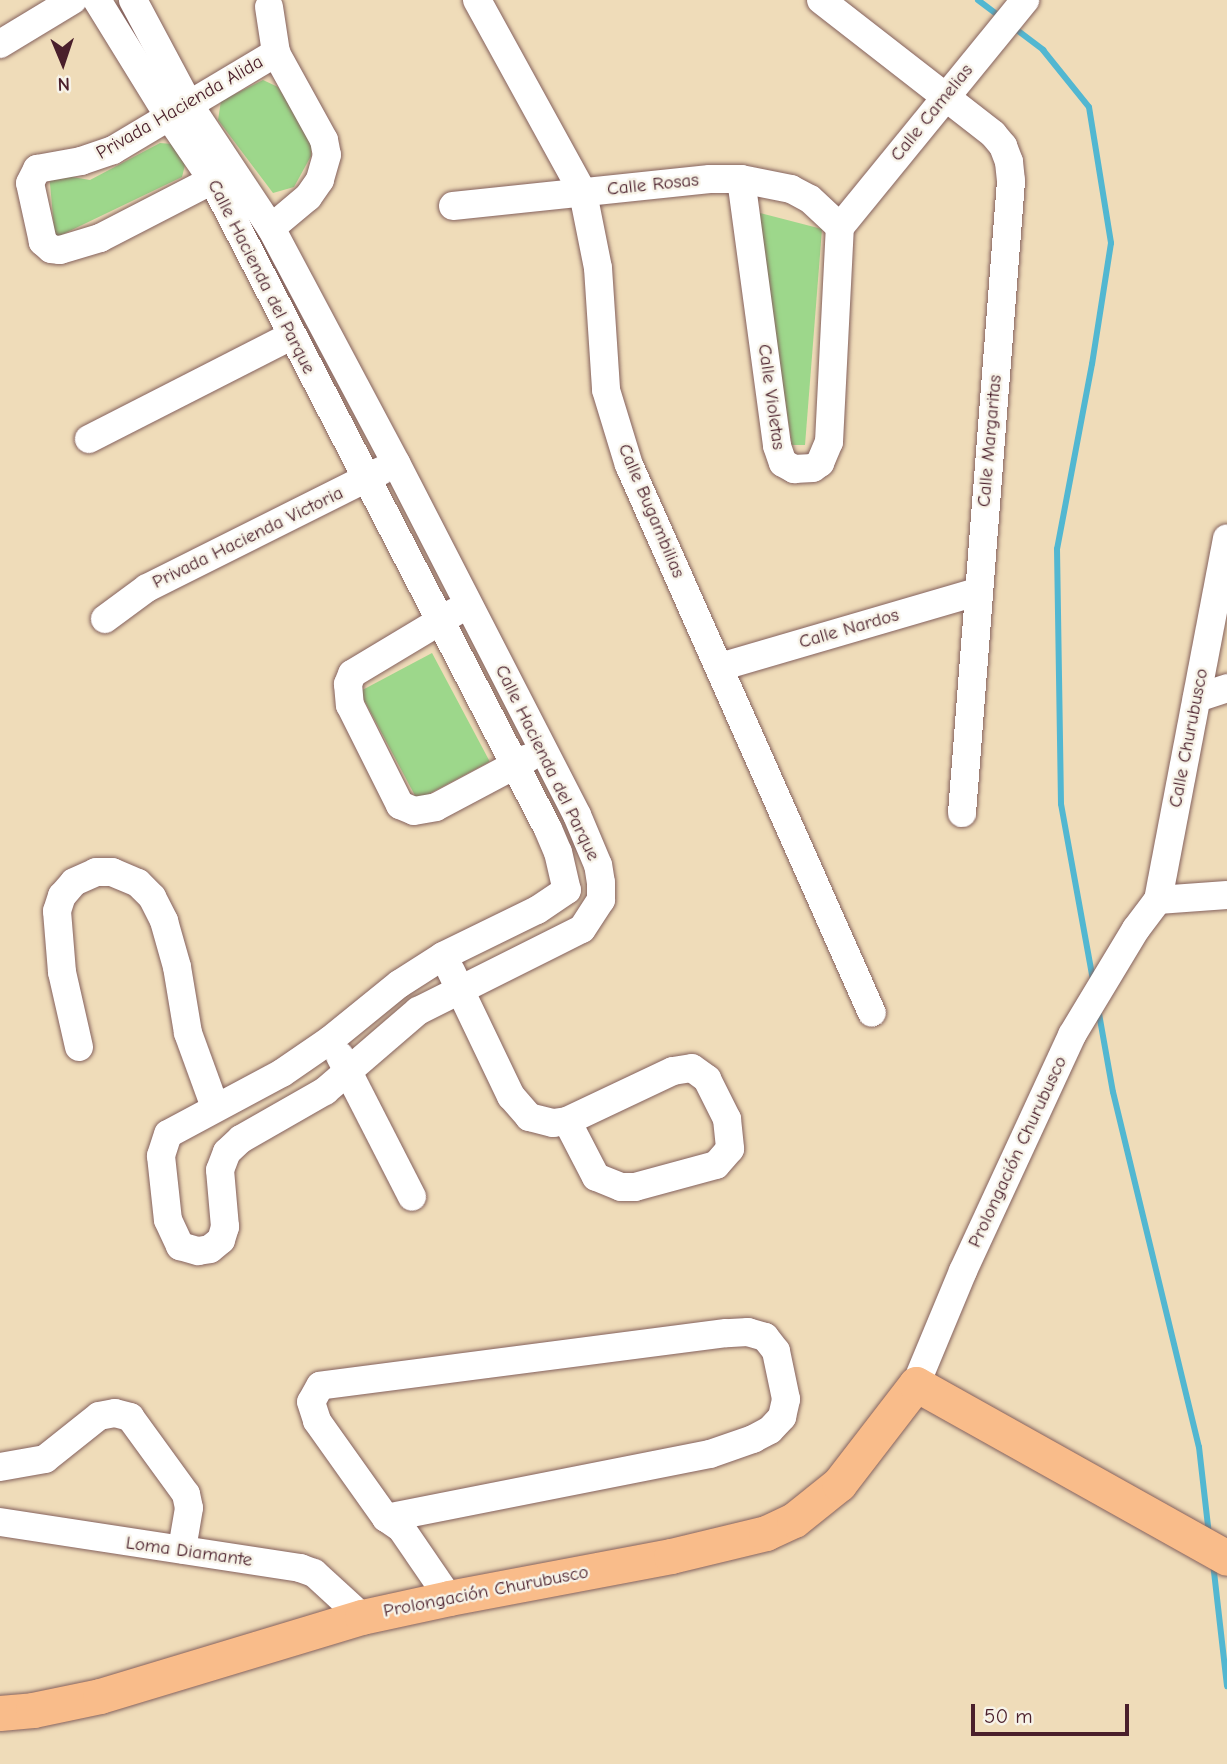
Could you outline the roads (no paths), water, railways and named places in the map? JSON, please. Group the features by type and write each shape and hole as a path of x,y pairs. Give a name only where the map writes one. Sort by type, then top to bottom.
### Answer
{"main road":[{"path":"916,1384 1227,1558"},
{"name":"Prolongación Churubusco","path":"0,1713 33,1710 100,1696 362,1618 439,1600 671,1556 775,1528 817,1504 839,1484 916,1384"}],"street":[{"path":"0,44 73,0"},
{"name":"Calle Hacienda del Parque","path":"96,0 178,109 223,175 271,228 544,749 591,845 612,904"},
{"name":"Calle Hacienda del Parque","path":"133,0 178,109"},
{"name":"Calle Bugambilias","path":"477,0 583,193 598,268 606,390 629,465 872,1013"},
{"name":"Calle Margaritas","path":"821,0 947,95 1003,146 1011,181 977,592 962,813"},
{"name":"Calle Camelias","path":"839,227 1025,0"},
{"name":"Privada Hacienda Alida","path":"223,175 100,238 69,249 51,249 43,242 30,183 37,169 98,157 276,53 269,7"},
{"path":"271,228 308,197 320,180 327,155 324,140 276,53"},
{"name":"Calle Hacienda del Parque","path":"223,175 291,336 558,852 567,890"},
{"name":"Calle Rosas","path":"453,206 710,179 741,179 764,181 801,194 824,211 839,227"},
{"name":"Calle Violetas","path":"741,179 777,446 783,463 794,469 813,468 820,463 829,442 839,227"},
{"path":"89,439 291,336"},
{"name":"Privada Hacienda Victoria","path":"105,619 147,589 396,463"},
{"name":"Calle Churubusco","path":"1136,929 1158,900 1227,540"},
{"name":"Calle Nardos","path":"720,667 977,592"},
{"path":"467,606 352,674 348,684 347,696 400,805 405,810 424,811 544,749"},
{"path":"1197,698 1227,688"},
{"path":"79,1047 62,972 57,911 62,896 74,882 96,872 112,872 138,883 152,897 164,921 177,967 188,1033 215,1107"},
{"path":"567,890 612,904 582,929 459,988 418,1011 325,1091 241,1139 227,1152 220,1170 225,1227 221,1240 210,1249 186,1250 174,1238 168,1220 161,1156 168,1134 282,1073 330,1040 399,984 443,956 537,910 567,890"},
{"path":"1158,900 1227,895"},
{"name":"Prolongación Churubusco","path":"916,1384 963,1271 1072,1035 1136,929"},
{"path":"443,956 520,1110 542,1122 567,1121 673,1071 692,1068 707,1079 727,1118 730,1149 716,1164 635,1187 621,1187 596,1177 567,1121"},
{"path":"330,1040 350,1071 412,1197"},
{"path":"386,1518 710,1454 753,1439 770,1430 782,1417 786,1399 776,1351 765,1337 748,1332 320,1386 312,1395 311,1411 386,1518 401,1528 439,1600"},
{"path":"0,1467 45,1459 99,1416 115,1413 130,1417 186,1494 189,1508 182,1549"},
{"name":"Loma Diamante","path":"0,1522 121,1543 182,1549 314,1573 362,1618"}],"waterway":[{"path":"978,0 1002,18"},
{"path":"1013,27 1043,50 1089,107 1111,243 1092,364 1057,549 1061,804 1093,980"},
{"path":"1098,1008 1113,1092 1199,1447 1209,1535"},
{"path":"1213,1563 1227,1686"}]}
